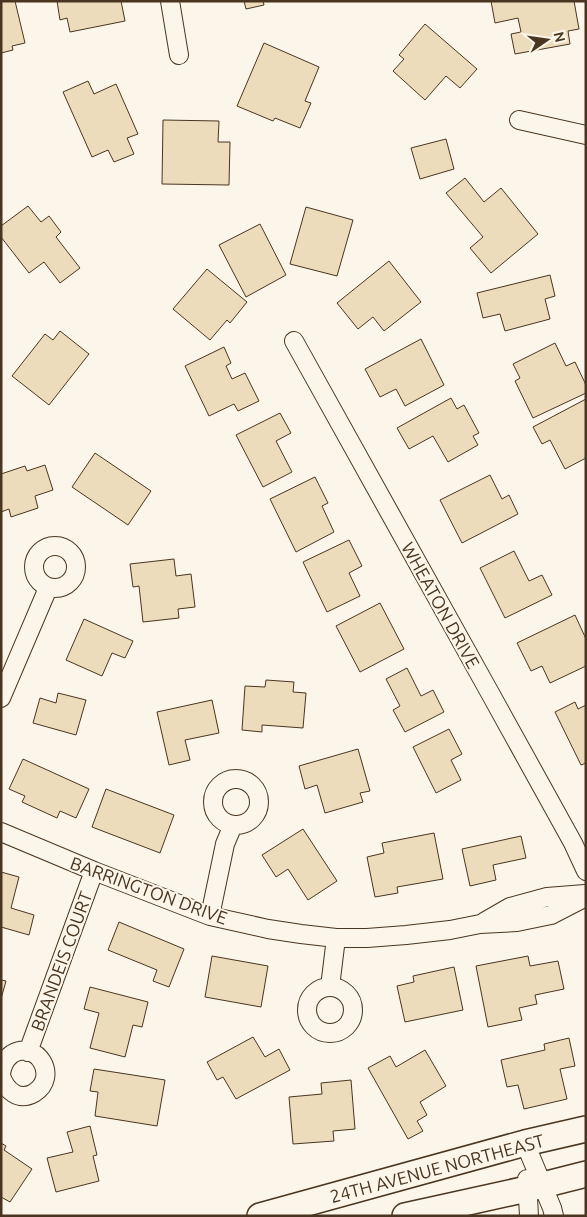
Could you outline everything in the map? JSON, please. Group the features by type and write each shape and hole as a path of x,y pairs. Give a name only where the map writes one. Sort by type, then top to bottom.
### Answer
{"street":[{"path":"170,1 179,54"},
{"path":"519,120 586,135"},
{"name":"WHEATON DRIVE","path":"294,341 573,844 586,871"},
{"path":"1,698 48,588"},
{"path":"210,916 225,844 233,825"},
{"name":"BARRINGTON DRIVE","path":"1,832 94,871 210,916 268,929 336,938 367,938 450,930 480,924 510,907 547,897 586,895"},
{"name":"BRANDEIS COURT","path":"28,1052 94,871"},
{"path":"330,987 336,938"},
{"name":"BRANDEIS COURT","path":"16,1052 28,1052 37,1055 45,1067 46,1076 44,1084 38,1090 30,1095 22,1096 8,1090 1,1075 2,1067 7,1058 16,1052"},
{"name":"24TH AVENUE NORTHEAST","path":"260,1216 586,1129"},
{"path":"525,1144 535,1187 529,1216"},
{"path":"405,1216 586,1174"},
{"path":"535,1187 552,1208 554,1216"}],"building":[{"path":"1,1 15,1 25,43 12,46 13,50 1,53"},
{"path":"57,1 121,1 125,21 70,32 67,18 60,20"},
{"path":"244,1 263,1 264,5 246,9"},
{"path":"491,1 574,1 579,29 568,31 570,44 515,54 511,34 521,32 518,18 495,23"},
{"path":"425,24 477,69 460,88 446,76 425,100 393,71 404,59 399,55"},
{"path":"264,43 319,67 305,101 311,103 300,128 275,118 273,121 237,106"},
{"path":"88,81 94,94 116,84 138,134 127,138 134,154 114,162 108,150 92,157 63,92"},
{"path":"163,120 219,121 218,142 230,142 229,185 162,184"},
{"path":"446,139 454,169 420,179 411,148"},
{"path":"465,178 484,202 501,188 538,234 491,273 470,248 483,237 446,193"},
{"path":"28,206 41,222 49,216 61,232 56,237 80,268 60,283 44,262 29,273 1,237 1,226"},
{"path":"306,207 353,220 337,276 290,264"},
{"path":"260,224 286,275 246,297 219,245"},
{"path":"389,261 421,302 384,331 373,317 358,329 337,303"},
{"path":"207,269 247,302 230,323 227,320 210,340 173,309"},
{"path":"550,275 555,296 545,299 550,319 505,331 500,314 483,318 477,293"},
{"path":"60,331 89,354 49,405 12,376 45,334 53,340"},
{"path":"421,339 444,385 405,406 396,389 380,397 365,369"},
{"path":"555,343 566,366 575,362 586,385 586,393 533,418 515,381 520,378 513,364"},
{"path":"224,347 231,363 226,366 232,379 245,373 259,401 238,411 234,404 209,416 185,366"},
{"path":"451,398 457,409 464,405 479,433 473,436 478,445 448,462 433,436 409,449 397,428"},
{"path":"586,399 586,458 565,469 550,440 542,444 533,427"},
{"path":"280,413 291,433 276,441 292,472 263,487 236,435"},
{"path":"95,453 151,491 128,525 72,487"},
{"path":"45,465 53,490 35,496 38,508 11,517 9,509 1,512 1,474 25,466 27,471"},
{"path":"490,475 502,499 509,495 518,514 462,543 440,500"},
{"path":"315,477 328,503 322,506 334,532 296,552 270,499"},
{"path":"349,540 362,566 349,573 360,596 327,612 303,562"},
{"path":"514,551 529,581 542,575 552,595 505,618 480,568"},
{"path":"174,559 176,576 191,574 195,607 178,609 179,618 143,622 139,586 133,587 130,564"},
{"path":"380,603 404,649 360,672 336,626"},
{"path":"575,615 586,639 586,666 550,683 542,666 531,671 517,643"},
{"path":"84,619 133,641 125,658 112,653 102,676 66,660"},
{"path":"407,668 421,696 433,690 444,712 405,732 393,710 400,706 386,679"},
{"path":"266,680 294,682 293,692 306,693 303,728 262,725 262,732 242,730 245,686 265,687"},
{"path":"58,693 86,700 76,735 33,723 40,698 56,703"},
{"path":"212,700 219,733 185,740 190,760 169,765 157,712"},
{"path":"575,702 578,709 586,705 586,763 581,765 555,712"},
{"path":"449,729 462,754 451,760 461,780 436,793 413,747"},
{"path":"358,749 370,791 360,793 363,802 325,813 317,785 305,789 299,766"},
{"path":"23,759 89,789 76,818 60,811 57,818 22,802 25,796 9,789"},
{"path":"106,789 174,815 160,853 92,827"},
{"path":"303,829 337,881 308,900 288,869 276,877 262,855"},
{"path":"434,833 443,879 397,887 398,893 375,897 367,857 384,853 382,843"},
{"path":"521,836 526,858 493,865 496,880 470,886 462,849"},
{"path":"1,872 19,877 11,908 34,915 29,935 1,927"},
{"path":"119,922 184,949 169,987 153,981 157,970 108,950"},
{"path":"212,956 268,966 261,1007 205,997"},
{"path":"528,956 530,966 558,961 564,989 535,995 537,1004 519,1008 522,1020 488,1027 476,966"},
{"path":"454,967 463,1010 405,1022 397,986 414,982 413,976"},
{"path":"1,980 6,981 1,999"},
{"path":"90,987 148,1002 142,1027 133,1025 125,1057 90,1048 99,1013 84,1009"},
{"path":"253,1037 265,1057 279,1049 290,1070 236,1099 223,1077 217,1080 207,1062"},
{"path":"569,1038 575,1066 560,1069 567,1099 524,1109 518,1085 507,1087 501,1060 545,1050 544,1044"},
{"path":"425,1050 446,1086 420,1102 427,1115 417,1121 423,1131 408,1139 368,1068 390,1056 396,1067"},
{"path":"94,1069 165,1080 157,1126 95,1116 98,1092 90,1091"},
{"path":"351,1080 355,1129 333,1131 334,1141 293,1144 289,1097 322,1094 321,1083"},
{"path":"90,1126 97,1155 93,1156 99,1181 56,1192 47,1158 73,1152 67,1132"},
{"path":"1,1143 6,1146 4,1150 32,1169 10,1202 1,1197"}]}
